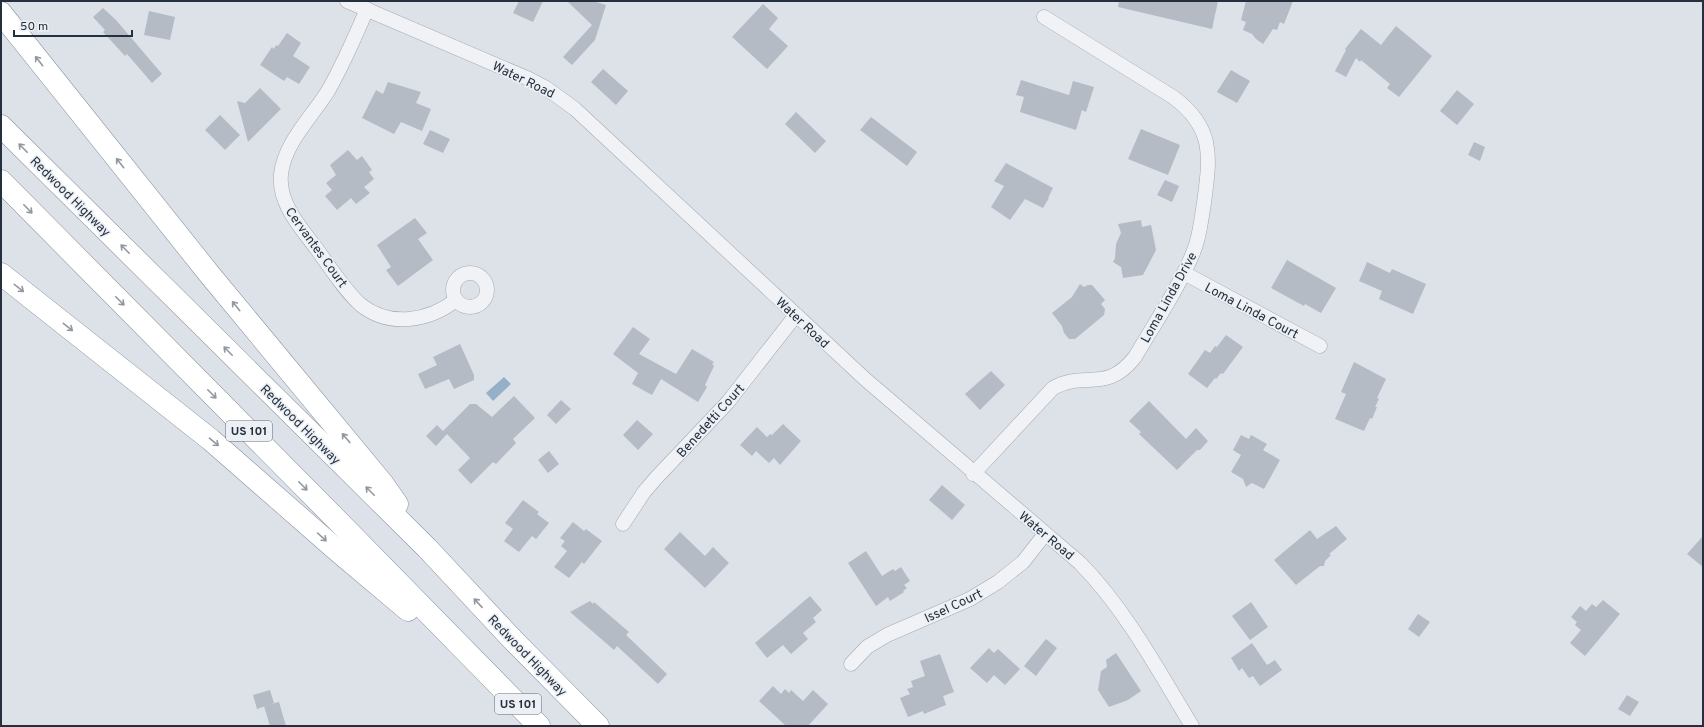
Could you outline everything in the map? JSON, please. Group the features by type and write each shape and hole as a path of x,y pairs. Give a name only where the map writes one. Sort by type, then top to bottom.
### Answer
{"highway":[{"path":"1,13 173,229 383,484 427,548"},
{"name":"Redwood Highway","path":"1,126 427,548 512,639 598,726"},
{"name":"US 101","path":"1,182 539,726"},
{"path":"1,274 211,440 338,552 496,681"}],"street":[{"name":"Water Road","path":"347,1 529,79 561,98 601,132 865,379 974,474 1080,563 1104,588 1116,604 1192,726"},
{"name":"Cervantes Court","path":"366,9 338,72 316,108 294,139 283,160 281,188 286,204 296,221 354,298 371,311 380,316 391,318 419,319 432,315 446,308 456,300"},
{"name":"Loma Linda Drive","path":"974,474 1053,388 1068,382 1105,379 1122,371 1129,365 1184,273 1194,253 1200,234 1208,169 1207,146 1200,128 1188,110 1173,97 1044,17"},
{"name":"Loma Linda Court","path":"1184,273 1320,346"},
{"name":"Benedetti Court","path":"623,524 652,482 728,402 796,315"},
{"name":"Issel Court","path":"851,664 867,647 886,635 970,599 998,582 1023,562 1045,534"}],"water":[{"path":"504,377 511,384 493,401 486,393"}],"building":[{"path":"519,1 543,1 533,22 513,13"},
{"path":"567,1 593,1 606,5 595,40 572,65 563,57 592,25"},
{"path":"1119,1 1218,1 1212,29 1118,7"},
{"path":"1246,1 1293,1 1284,24 1280,22 1277,30 1273,29 1263,44 1252,34 1243,30 1246,22 1241,20"},
{"path":"763,4 778,18 769,29 788,46 767,69 732,37"},
{"path":"103,8 116,20 162,74 152,83 127,54 125,56 103,32 105,30 93,17"},
{"path":"149,11 175,17 170,40 144,35"},
{"path":"1396,26 1432,56 1399,97 1387,88 1390,84 1361,60 1360,62 1356,58 1346,77 1335,71 1346,50 1345,49 1361,29 1381,45"},
{"path":"287,33 301,43 293,56 310,67 299,84 287,77 284,81 260,65 272,47 274,49 276,45 278,46"},
{"path":"603,69 628,91 616,105 591,82"},
{"path":"1231,70 1250,81 1237,103 1217,92"},
{"path":"1021,80 1069,95 1073,81 1094,87 1086,112 1082,110 1076,130 1020,112 1024,97 1016,95"},
{"path":"388,82 421,92 416,103 431,109 422,131 401,122 394,134 362,118 376,90 383,94"},
{"path":"260,88 281,109 248,142 237,101 245,103"},
{"path":"1457,90 1474,104 1457,125 1440,111"},
{"path":"796,112 826,141 815,153 785,124"},
{"path":"220,115 240,135 225,150 205,130"},
{"path":"871,117 917,152 907,166 860,130"},
{"path":"1141,129 1180,145 1168,175 1128,159"},
{"path":"430,130 450,139 443,153 423,144"},
{"path":"1474,142 1485,147 1480,161 1468,155"},
{"path":"348,150 357,160 362,156 372,170 369,172 374,179 364,187 370,193 356,204 351,198 337,210 325,196 332,190 326,183 336,175 330,165"},
{"path":"1006,163 1053,188 1043,208 1025,199 1010,220 991,207 1004,186 994,181"},
{"path":"1165,180 1179,186 1172,202 1157,195"},
{"path":"415,218 427,233 418,239 433,260 398,286 386,270 391,267 377,245"},
{"path":"1141,220 1142,227 1151,225 1156,250 1143,275 1123,278 1121,267 1113,262 1115,258 1116,244 1121,233 1118,224"},
{"path":"1287,260 1336,288 1321,313 1305,304 1304,306 1271,288"},
{"path":"1367,262 1390,273 1392,269 1426,284 1413,314 1379,299 1382,291 1359,281"},
{"path":"1080,284 1084,287 1092,285 1105,300 1101,304 1105,309 1104,315 1075,339 1069,339 1064,333 1062,326 1052,313 1072,297"},
{"path":"633,327 650,339 639,354 676,374 692,349 714,362 712,364 714,366 705,385 707,387 698,402 661,379 652,395 632,384 638,373 613,354"},
{"path":"1226,335 1243,347 1223,374 1221,373 1216,379 1215,378 1207,388 1188,374 1205,350 1210,353 1215,346 1217,347"},
{"path":"460,344 474,375 474,380 454,389 449,379 425,389 418,374 437,365 433,357"},
{"path":"1354,362 1386,379 1377,398 1379,399 1372,419 1370,418 1364,431 1335,419 1346,394 1341,392"},
{"path":"991,371 1005,385 980,410 965,394"},
{"path":"514,396 535,418 513,439 516,443 496,464 493,462 471,484 458,470 470,458 447,434 436,446 426,436 437,425 443,431 470,404 476,404 492,417"},
{"path":"561,400 571,409 556,424 547,415"},
{"path":"1149,401 1186,439 1196,428 1208,441 1177,470 1139,434 1141,432 1129,421"},
{"path":"637,420 653,434 638,450 623,435"},
{"path":"783,424 801,441 780,465 774,458 769,463 756,451 752,456 740,445 757,427 767,437 770,434 772,435"},
{"path":"1241,435 1249,439 1251,435 1267,444 1263,450 1280,460 1264,489 1252,483 1246,487 1243,479 1231,472 1241,455 1233,450"},
{"path":"549,451 559,464 548,473 538,460"},
{"path":"942,485 965,505 952,520 929,500"},
{"path":"523,500 539,512 537,514 549,523 536,539 532,536 519,552 504,541 513,529 505,523"},
{"path":"573,522 584,531 586,529 602,541 584,564 582,562 569,578 554,567 567,551 561,546 565,541 560,538"},
{"path":"1336,526 1347,539 1329,554 1331,555 1325,561 1324,566 1320,566 1296,585 1274,560 1310,530 1317,539"},
{"path":"680,532 705,556 713,547 729,563 705,588 664,549"},
{"path":"1703,536 1703,567 1687,554"},
{"path":"866,551 882,576 893,569 895,571 901,567 910,581 904,585 907,588 903,591 904,592 890,601 888,597 876,606 848,563"},
{"path":"810,596 822,610 813,618 816,622 803,633 808,639 791,654 783,645 767,658 755,643"},
{"path":"1603,600 1620,614 1585,656 1570,643 1581,630 1575,625 1577,622 1571,617 1580,606 1586,611 1592,604 1596,607"},
{"path":"590,601 593,604 594,602 629,632 626,635 667,674 658,684 617,646 614,650 570,612"},
{"path":"1251,602 1268,627 1250,640 1232,616"},
{"path":"1418,614 1430,622 1419,637 1408,629"},
{"path":"1046,639 1057,648 1036,676 1024,666"},
{"path":"1252,643 1267,665 1275,660 1282,670 1260,686 1253,676 1249,678 1242,668 1239,671 1231,658"},
{"path":"989,648 994,653 998,649 1020,669 1005,685 994,675 987,683 970,668"},
{"path":"1116,653 1141,691 1128,700 1109,707 1098,690 1101,671 1107,667 1106,660"},
{"path":"940,654 954,692 943,696 946,705 924,714 923,711 908,717 900,698 910,694 907,689 913,687 911,681 925,676 920,661"},
{"path":"773,686 781,694 785,689 789,693 791,690 803,701 813,690 828,704 808,726 786,726 759,701"},
{"path":"270,690 274,703 257,709 253,695"},
{"path":"1627,695 1639,702 1630,716 1618,709"},
{"path":"279,702 286,726 270,726 264,706"}]}
